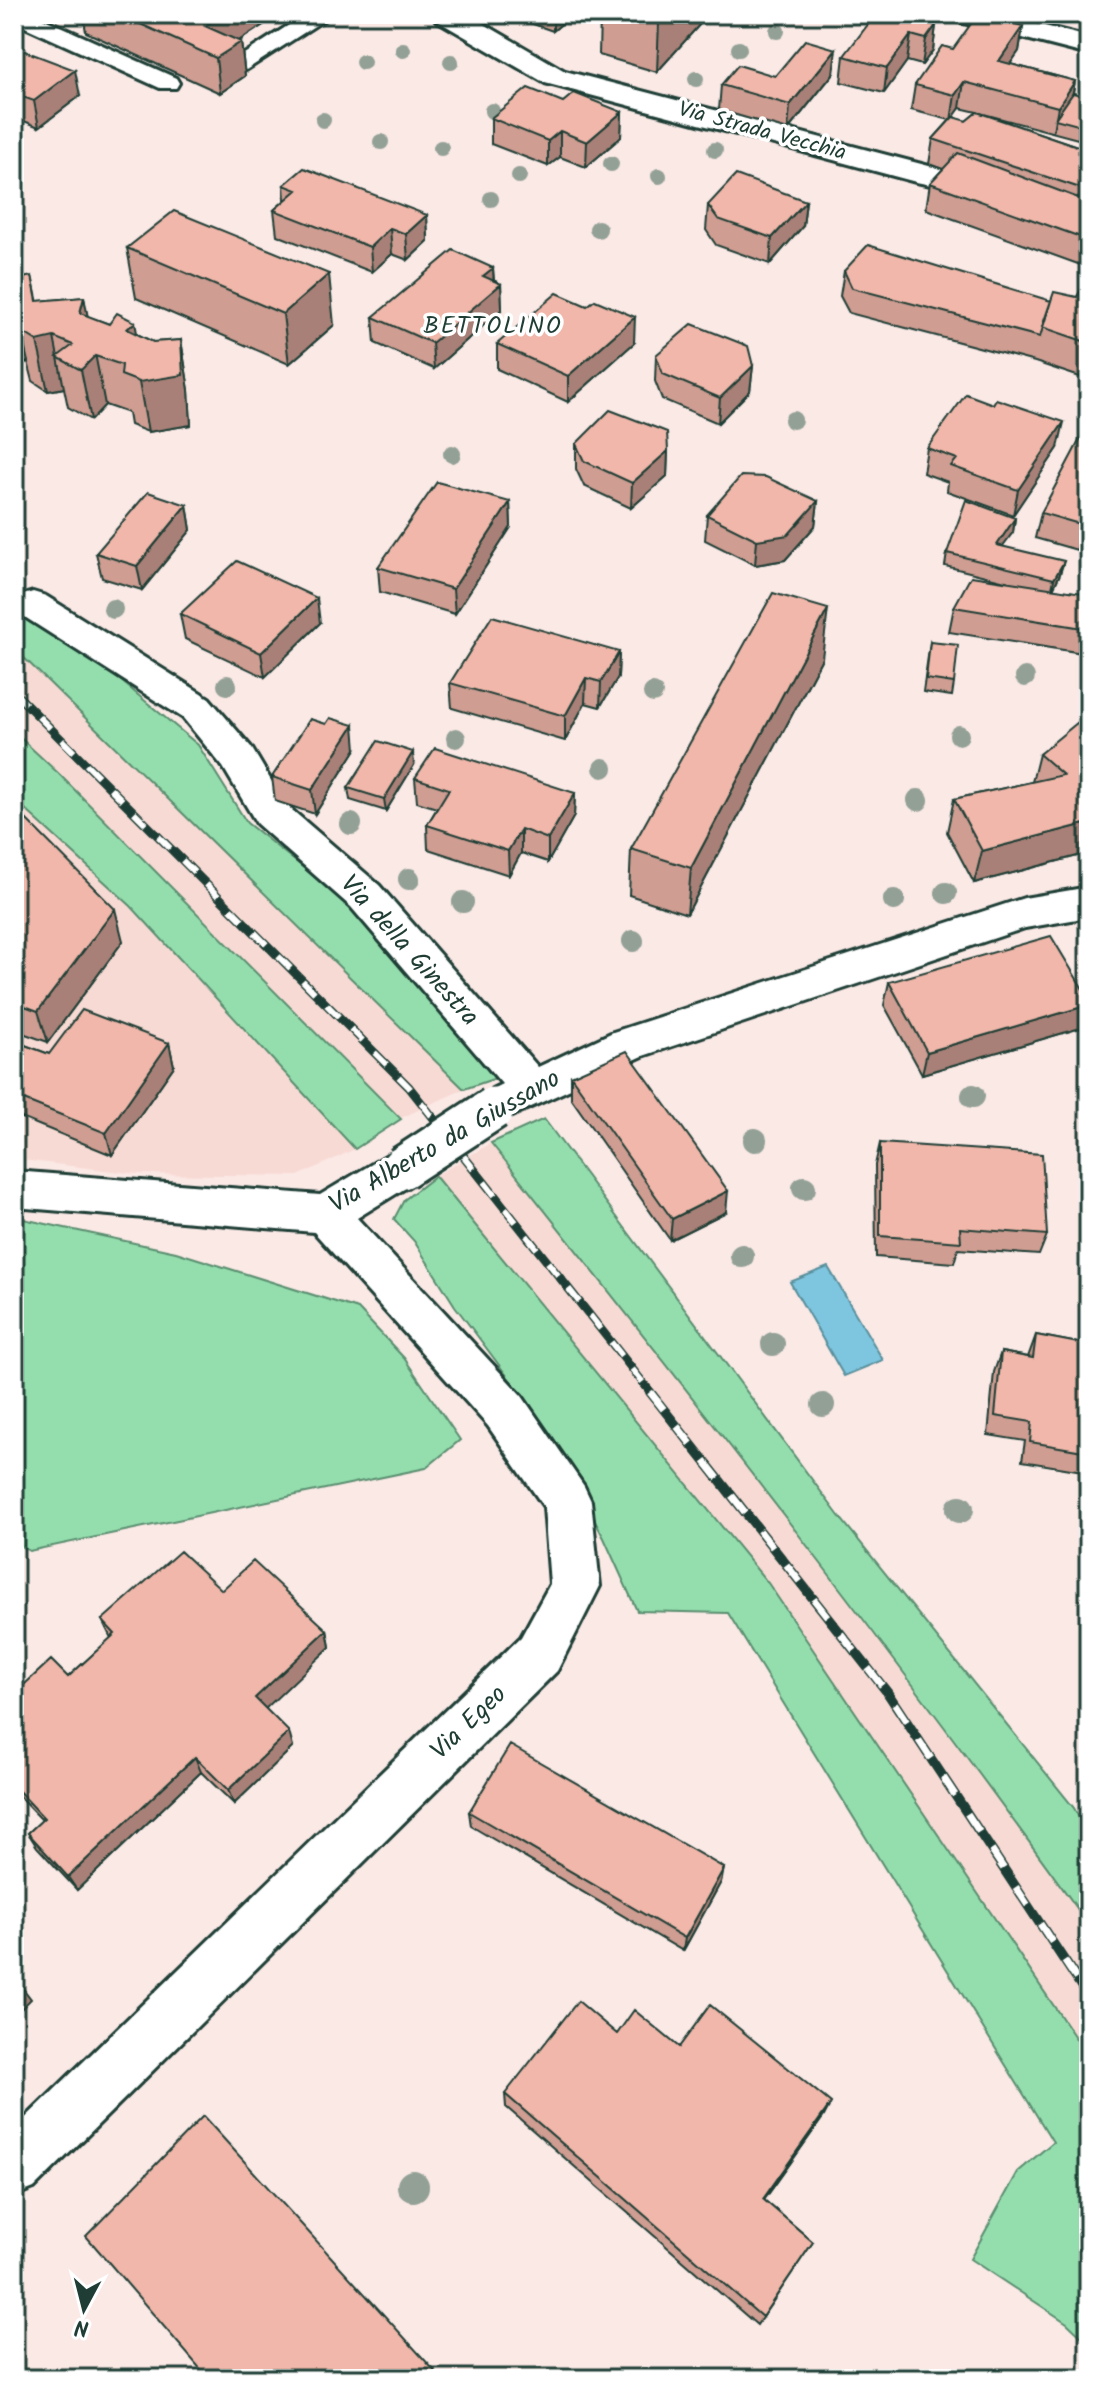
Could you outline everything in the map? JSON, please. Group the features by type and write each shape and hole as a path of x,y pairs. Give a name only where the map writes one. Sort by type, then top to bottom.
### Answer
{"street":[{"name":"Via Strada Vecchia","path":"446,14 555,77 927,175 990,187 1089,224"},
{"path":"962,14 1089,46"},
{"name":"Via della Ginestra","path":"33,605 196,708 237,757 271,814 365,896 531,1088"},
{"name":"Via Alberto da Giussano","path":"14,1189 326,1214 494,1108 628,1044 1024,913 1089,902"},
{"name":"Via Egeo","path":"14,2168 539,1654 575,1586 567,1501 505,1411 326,1214"}],"lane":[{"path":"15,14 168,83"},
{"path":"238,65 322,14"}],"shaded area":[{"path":"14,648 464,1089 401,1118 14,732"},
{"path":"14,799 131,906 355,1149 298,1176 137,1174 14,1159"},
{"path":"491,1143 732,1445 971,1760 1089,1925 1089,2058 768,1583 435,1176"}],"green space":[{"path":"14,608 114,675 198,745 247,823 348,903 499,1077 464,1089 14,648"},
{"path":"14,732 401,1119 355,1149 131,906 14,799"},
{"path":"544,1119 839,1516 1074,1808 1089,1837 1089,1925 944,1726 795,1530 491,1143"},
{"path":"435,1176 768,1583 1089,2058 1089,2344 1067,2323 970,2259 1018,2172 1053,2142 728,1613 637,1611 604,1538 540,1420 455,1306 414,1241 394,1219 404,1200"},
{"path":"14,1217 176,1252 358,1309 404,1358 460,1440 426,1468 29,1551 14,1542"}],"water":[{"path":"828,1267 883,1360 844,1376 790,1282"}],"building":[{"path":"118,14 223,14 205,26 241,42 216,58"},
{"path":"630,14 667,14 659,22"},
{"path":"876,14 893,14 936,25 926,39 911,35 887,68 844,56"},
{"path":"978,14 1023,26 999,61 1075,81 1058,107 964,82 955,95 915,85 942,46 953,49"},
{"path":"805,40 836,49 790,105 721,85 738,65 775,76"},
{"path":"14,47 75,70 34,101 14,94"},
{"path":"528,88 563,102 574,93 622,112 587,142 560,131 548,141 491,118"},
{"path":"1073,93 1089,97 1089,128 1055,119"},
{"path":"977,112 1089,150 1089,191 933,139 953,117 966,121"},
{"path":"958,153 1089,202 1089,240 930,183"},
{"path":"304,168 427,215 406,234 390,228 370,247 274,210 297,190 284,185"},
{"path":"736,175 806,201 772,238 718,219 708,205"},
{"path":"174,211 329,274 283,314 127,248"},
{"path":"868,245 1051,301 1040,337 852,288 844,271"},
{"path":"453,250 493,268 483,276 501,284 432,343 373,317"},
{"path":"32,276 37,301 84,297 80,313 109,324 117,313 135,322 127,329 153,342 181,340 183,375 139,382 121,375 122,365 95,356 81,370 57,357 73,345 54,337 37,341 21,331 21,311 14,313 14,280"},
{"path":"1089,276 1089,343 1042,327 1054,292 1077,297"},
{"path":"557,293 587,306 595,300 635,317 568,376 497,344"},
{"path":"692,324 748,346 753,366 720,398 663,374 656,355"},
{"path":"966,394 993,404 996,399 1064,422 1018,490 951,466 957,459 927,448"},
{"path":"610,410 667,432 668,451 632,483 584,461 576,444"},
{"path":"1086,428 1089,429 1089,516 1083,525 1041,513"},
{"path":"741,476 766,477 818,501 788,535 757,540 707,515"},
{"path":"437,482 510,502 453,589 378,567"},
{"path":"148,492 187,505 137,566 96,553"},
{"path":"966,500 1015,518 997,545 1064,561 1054,579 947,553"},
{"path":"237,561 317,598 261,653 180,614"},
{"path":"971,576 1089,594 1089,629 954,607"},
{"path":"773,593 828,609 691,868 631,849"},
{"path":"492,616 619,652 601,682 586,678 565,716 450,683"},
{"path":"930,642 958,645 954,683 926,679"},
{"path":"330,718 354,725 312,790 272,777 310,719 326,724"},
{"path":"1083,718 1089,718 1089,823 982,851 954,799 1063,775 1039,754"},
{"path":"378,741 413,752 384,799 348,788"},
{"path":"435,748 575,793 548,839 521,829 508,851 427,825 449,789 415,778"},
{"path":"14,807 115,909 38,1011 14,1002"},
{"path":"1051,936 1089,999 1089,1005 927,1052 889,982"},
{"path":"82,1010 169,1043 106,1133 14,1096 14,1041 49,1054"},
{"path":"627,1051 728,1191 672,1219 571,1076"},
{"path":"880,1143 1042,1154 1047,1235 960,1228 961,1242 880,1236"},
{"path":"1036,1335 1089,1345 1089,1452 1030,1442 1032,1422 995,1416 1001,1352 1033,1358"},
{"path":"180,1551 222,1590 253,1561 327,1630 255,1698 289,1732 228,1790 195,1757 68,1877 28,1833 44,1818 14,1786 14,1694 51,1660 68,1677 115,1634 102,1620"},
{"path":"510,1745 724,1868 685,1938 469,1812"},
{"path":"14,1979 22,1987 14,1995"},
{"path":"578,2001 617,2034 634,2010 679,2047 710,2005 831,2103 763,2199 813,2242 762,2317 505,2094"},
{"path":"203,2116 442,2379 209,2379 86,2236"}],"railway":[{"path":"14,692 409,1087 652,1394"},
{"path":"650,1392 887,1692 1089,1998"}],"district":[{"name":"BETTOLINO","path":"493,326"}]}
